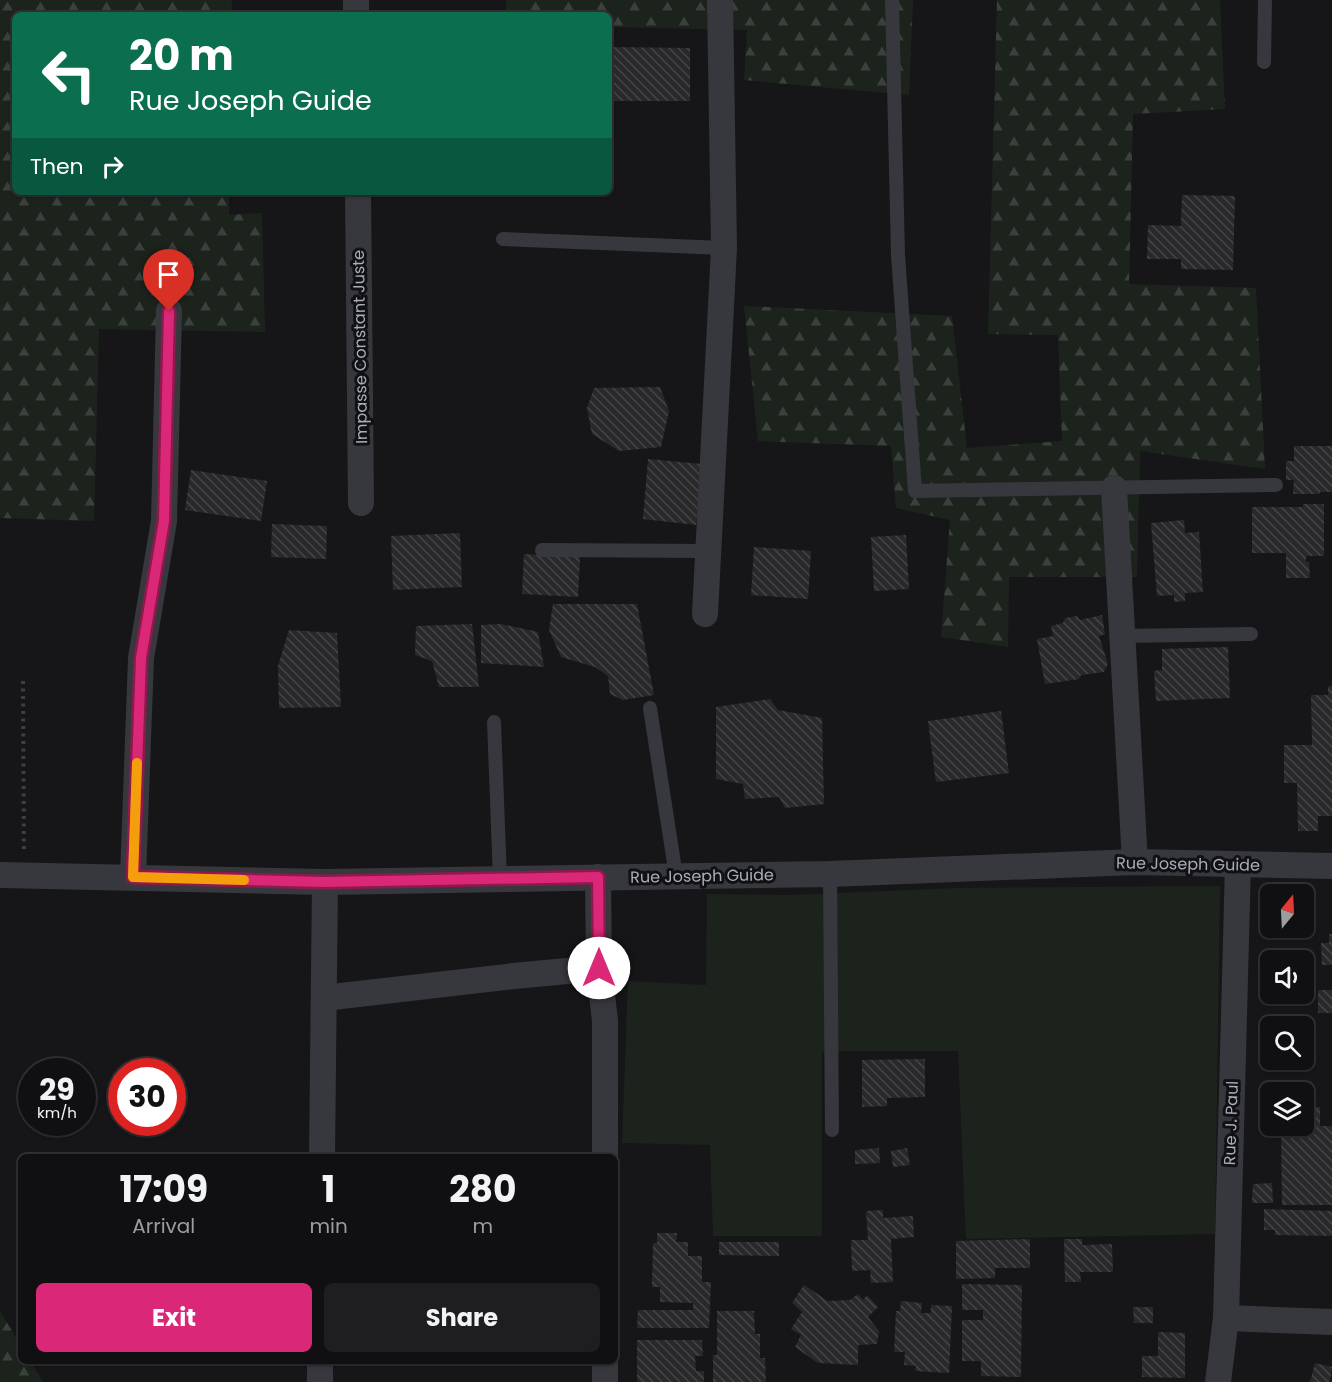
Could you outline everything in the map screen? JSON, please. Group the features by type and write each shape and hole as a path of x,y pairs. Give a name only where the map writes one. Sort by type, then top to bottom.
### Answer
{"street":[{"path":"705,614 724,248 720,0"},
{"name":"Impasse Constant Juste","path":"358,195 362,503"},
{"path":"133,877 141,658 164,521 169,311"},
{"path":"1114,488 1135,862"},
{"name":"Rue Joseph Guide","path":"12,875 325,882 830,874 1135,862 1332,866"},
{"name":"Rue J. Paul","path":"1218,1382 1226,1318 1238,864"},
{"path":"598,877 599,968 605,1021 605,1154"},
{"path":"322,1154 325,882"},
{"path":"324,998 599,968"},
{"path":"1226,1318 1332,1322"},
{"path":"320,1364 320,1382"},
{"path":"605,1364 605,1382"}],"lane":[{"path":"892,0 898,255 915,491 1275,485"},
{"path":"1264,62 1265,0"},
{"path":"503,239 724,248"},
{"path":"542,550 708,551"},
{"path":"1122,636 1251,634"},
{"path":"650,708 676,876"},
{"path":"494,722 500,879"},
{"path":"830,874 832,1130"}],"path":[{"path":"12,875 23,681"}],"green space":[{"path":"0,0 232,0 231,12 12,12 12,195 229,195 229,215 262,213 265,332 99,329 94,521 0,518"},
{"path":"506,0 913,0 909,95 744,80 747,30 612,27 612,12 507,12"},
{"path":"997,0 1220,0 1225,109 1133,114 1129,284 1256,288 1265,469 1140,451 1137,577 1009,577 1008,647 941,637 950,520 896,508 891,446 758,441 744,306 952,316 967,448 1062,441 1058,335 988,334"},
{"path":"1220,886 1215,1234 966,1239 958,1051 822,1052 822,1236 713,1236 710,1145 622,1143 628,981 706,985 707,894 793,895 955,888"},
{"path":"0,1311 18,1341 18,1364 32,1364 43,1382 0,1382"}],"building":[{"path":"612,47 690,48 690,101 612,101"},
{"path":"1182,195 1235,196 1233,270 1181,269 1181,259 1147,259 1148,225 1181,226"},
{"path":"660,387 669,411 661,447 619,451 592,434 587,408 594,388"},
{"path":"1294,446 1332,446 1332,492 1293,494 1294,480 1286,480 1286,461 1294,461"},
{"path":"648,459 702,464 696,525 643,519"},
{"path":"191,470 267,481 261,521 185,510"},
{"path":"1303,504 1324,504 1324,556 1306,556 1306,562 1309,562 1310,578 1286,578 1286,553 1252,553 1252,507 1303,507"},
{"path":"1184,520 1185,533 1199,532 1203,592 1185,593 1185,601 1174,602 1174,595 1157,596 1151,523"},
{"path":"272,524 327,526 326,559 271,557"},
{"path":"460,533 462,587 393,590 391,536"},
{"path":"906,535 909,589 874,591 871,537"},
{"path":"754,547 811,551 808,599 751,595"},
{"path":"524,554 580,557 578,597 522,594"},
{"path":"553,604 637,604 654,695 623,700 610,694 608,676 595,667 561,657 549,630"},
{"path":"1102,615 1105,634 1099,636 1108,664 1104,672 1081,675 1079,679 1045,684 1037,639 1053,636 1051,626 1063,623 1065,618 1077,616 1080,620"},
{"path":"472,624 479,687 439,687 432,661 415,655 416,626"},
{"path":"501,624 538,632 544,667 481,663 481,625"},
{"path":"289,630 337,633 341,707 279,708 278,666"},
{"path":"1228,647 1230,698 1156,701 1154,671 1162,670 1162,649"},
{"path":"1328,686 1332,686 1332,816 1318,816 1318,831 1298,831 1297,783 1284,783 1284,745 1312,745 1311,695 1328,695"},
{"path":"770,699 778,710 822,718 824,804 785,808 779,797 745,799 743,784 716,779 716,707"},
{"path":"1001,711 1009,773 936,782 928,721"},
{"path":"1329,934 1332,934 1332,965 1322,965 1321,943 1329,943"},
{"path":"1318,990 1332,990 1332,1013 1318,1013"},
{"path":"925,1059 925,1097 887,1098 887,1106 862,1107 862,1060"},
{"path":"1314,1107 1320,1107 1320,1126 1332,1126 1332,1205 1282,1205 1281,1136 1314,1136"},
{"path":"879,1148 880,1163 855,1164 855,1150"},
{"path":"907,1148 910,1165 893,1167 891,1151"},
{"path":"1272,1183 1273,1203 1252,1203 1253,1184"},
{"path":"1264,1209 1332,1211 1332,1236 1275,1235 1275,1230 1264,1230"},
{"path":"883,1210 883,1218 913,1216 914,1237 891,1239 893,1282 871,1283 870,1270 852,1271 851,1240 868,1240 866,1211"},
{"path":"657,1233 677,1233 676,1242 688,1242 688,1256 702,1256 702,1282 711,1282 709,1328 637,1328 638,1310 693,1310 693,1303 660,1302 660,1287 652,1287 653,1243 657,1243"},
{"path":"1030,1239 1030,1268 995,1268 995,1278 956,1279 956,1241"},
{"path":"1064,1239 1082,1239 1082,1245 1112,1244 1113,1272 1080,1272 1081,1282 1065,1282"},
{"path":"719,1242 779,1242 779,1256 719,1255"},
{"path":"962,1284 1022,1285 1021,1377 981,1376 981,1361 962,1361 962,1320 983,1320 983,1310 962,1310"},
{"path":"804,1285 828,1301 850,1300 858,1294 863,1300 867,1295 878,1307 868,1317 879,1331 877,1344 858,1345 858,1365 818,1363 795,1347 801,1335 791,1329 802,1312 792,1303"},
{"path":"901,1301 922,1303 921,1313 931,1313 931,1305 952,1306 949,1373 915,1371 916,1366 904,1365 905,1352 894,1352 896,1311 900,1311"},
{"path":"1133,1307 1153,1307 1153,1323 1134,1323"},
{"path":"717,1311 754,1311 755,1334 760,1334 760,1358 765,1358 766,1382 713,1382 713,1355 717,1355"},
{"path":"1158,1332 1185,1333 1185,1378 1142,1377 1142,1356 1158,1356"},
{"path":"637,1340 702,1340 703,1356 695,1356 696,1371 704,1371 704,1382 637,1382"},
{"path":"1315,1363 1332,1367 1330,1382 1310,1382"}],"slow traffic":[{"path":"137,763 133,877 244,880"}],"route":[{"path":"169,311 164,521 141,658 133,877 325,882 598,877 599,968"}]}
